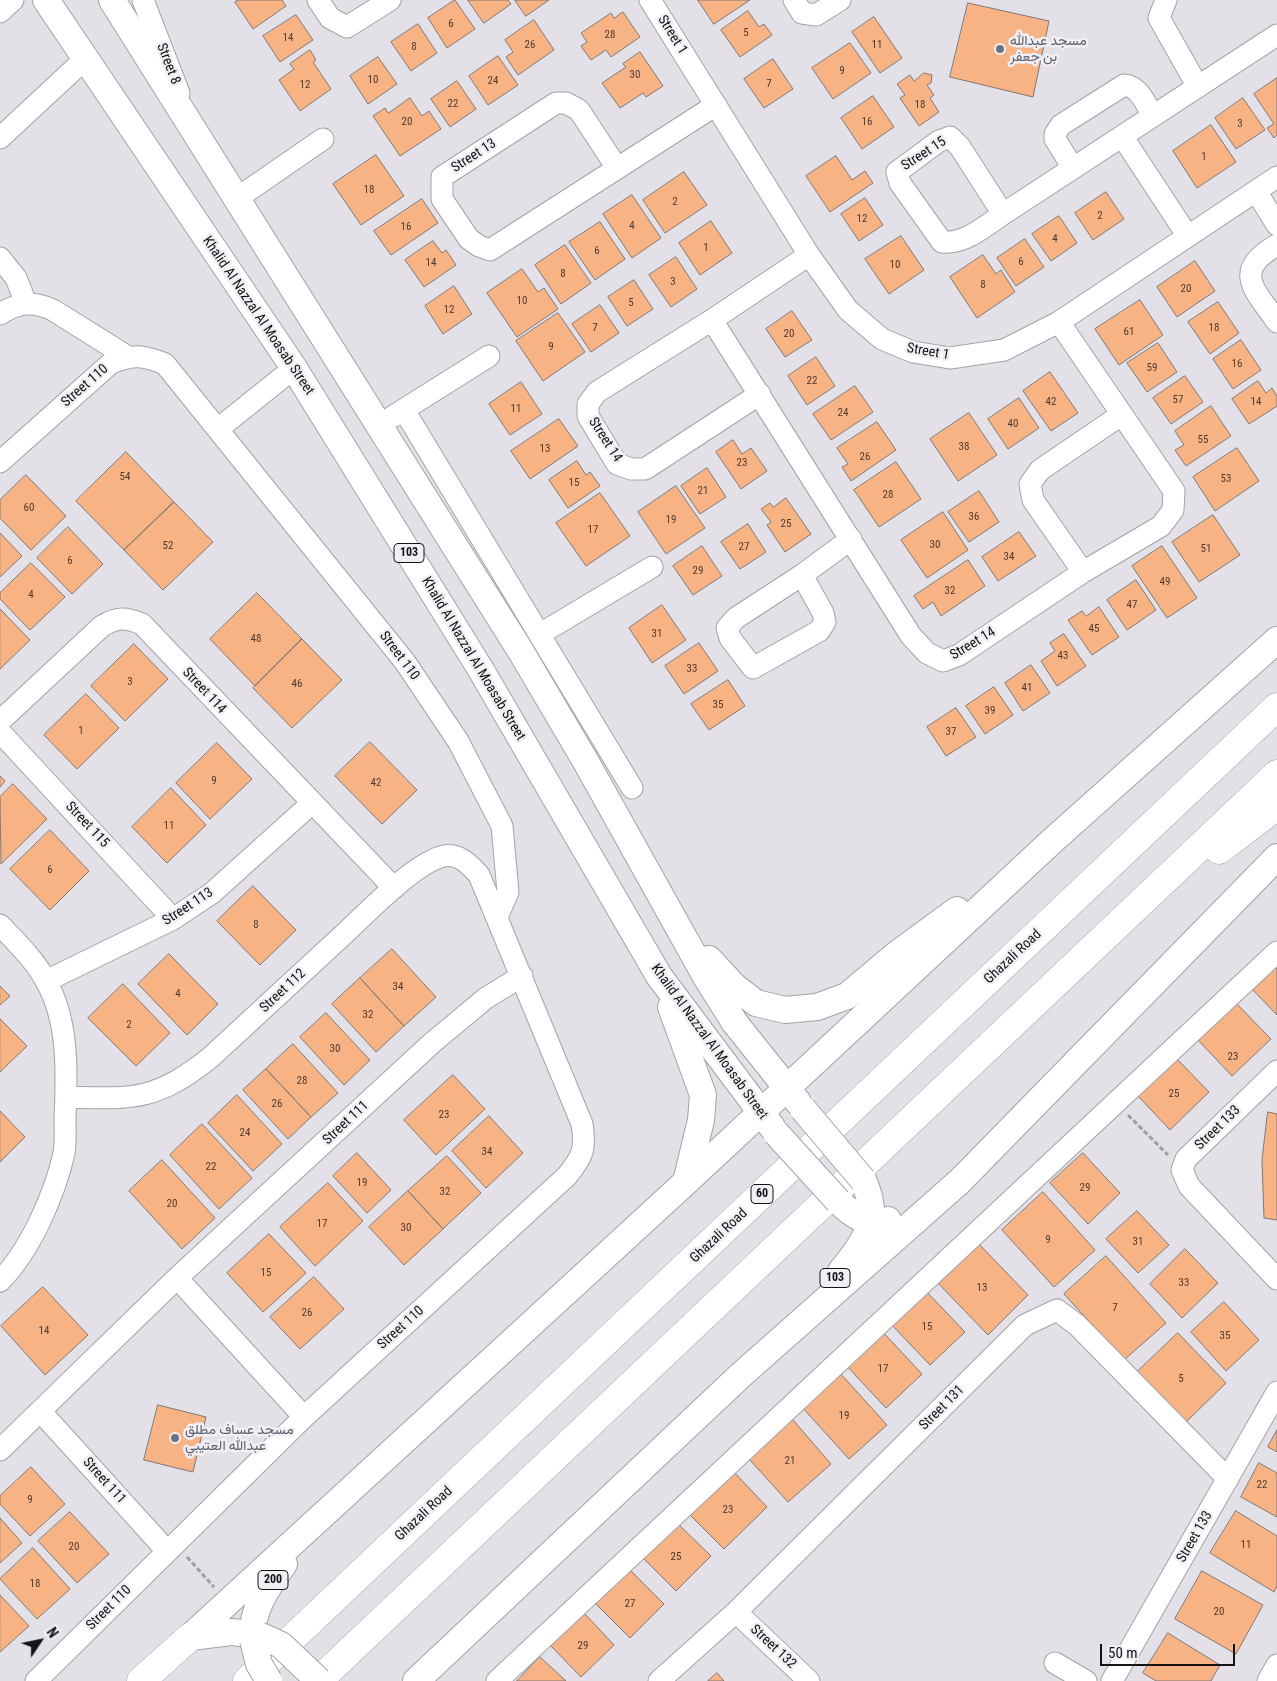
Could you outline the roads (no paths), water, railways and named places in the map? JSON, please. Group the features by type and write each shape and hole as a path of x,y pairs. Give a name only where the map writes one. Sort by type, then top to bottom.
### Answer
{"highway":[{"name":"Ghazali Road","path":"247,1681 1277,707"},
{"path":"319,1681 1277,774"},
{"path":"1117,925 1277,806"},
{"path":"141,1681 190,1637"}],"main road":[{"name":"Khalid Al Nazzal Al Moasab Street","path":"46,0 294,368 481,670 659,976 768,1123 848,1211 872,1222"},
{"path":"112,0 520,650 681,929 706,977 735,1023 803,1109 863,1180 873,1208 872,1222 883,1222 900,1216 960,1181"},
{"path":"190,1637 686,1182 768,1123 787,1089 1050,842 1277,640"},
{"path":"681,929 735,986 756,1002 785,1010 816,1007 847,996 897,954 1050,842"},
{"path":"416,1681 792,1329 960,1181 1277,857"},
{"path":"659,976 703,1095 701,1120 686,1182"},
{"name":"103","path":"792,1329 845,1267 865,1238 872,1222"},
{"name":"200","path":"269,1681 259,1664 254,1615 269,1585 306,1532"},
{"path":"190,1637 210,1633 255,1637 281,1645 319,1681"},
{"path":"439,1681 461,1639"}],"street":[{"path":"0,12 13,0"},
{"name":"Street 8","path":"143,0 193,128"},
{"path":"318,0 330,18 347,28 390,0"},
{"name":"Street 1","path":"650,0 809,255 848,310 882,339 913,352 950,358 1004,350 1059,322 1187,235 1277,177"},
{"path":"794,0 802,13 816,15 840,0"},
{"path":"1166,0 1159,18 1198,87"},
{"name":"Street 15","path":"1003,214 960,147 950,137 939,141 897,172 900,183 942,242 954,243 967,238 1277,35"},
{"path":"0,138 85,59"},
{"path":"1073,168 1055,139 1057,129 1061,125 1124,85 1134,88 1138,92 1153,116"},
{"name":"Street 13","path":"618,168 579,110 566,103 556,103 442,177 442,199 469,239 479,246 490,250 618,168 716,105"},
{"path":"1122,136 1187,235"},
{"path":"236,199 323,139"},
{"path":"1256,191 1277,225"},
{"path":"1277,245 1252,265 1250,275 1251,284 1277,322"},
{"name":"Street 14","path":"760,394 645,469 631,469 618,464 588,416 588,404 597,392 712,320 809,255"},
{"path":"0,258 16,278 26,303"},
{"path":"0,314 12,306 26,303 40,304 54,310 128,357"},
{"name":"Street 14","path":"712,320 911,636 927,653 943,661 960,655 1083,572 1161,526 1173,510 1174,491 1121,416 1059,322"},
{"name":"Street 110","path":"0,462 90,379 111,363 128,357 146,356 165,364 405,662 458,741 502,826 508,892 498,915"},
{"path":"379,426 489,356"},
{"path":"218,429 294,368"},
{"path":"404,410 632,788"},
{"path":"1083,572 1033,500 1030,484 1040,470 1121,416"},
{"path":"802,575 826,622 819,631 753,668 730,638 727,628 736,618 802,575 851,539"},
{"path":"540,634 652,567"},
{"name":"Street 114","path":"0,721 102,626 114,619 127,618 142,624 311,804 394,888"},
{"name":"Street 115","path":"0,732 173,919"},
{"name":"Street 113","path":"46,981 173,919 212,893 311,804"},
{"name":"Street 112","path":"66,1097 123,1098 156,1092 184,1078 218,1050 394,888 431,860 446,855 459,858 469,863 479,875"},
{"name":"Street 110","path":"36,1681 304,1417 567,1176 581,1159 585,1143 582,1124 498,915 479,875"},
{"path":"0,925 46,981 62,1034 65,1054 66,1097 64,1152 54,1186 25,1250 0,1281"},
{"path":"497,1681 1277,952"},
{"name":"Street 111","path":"0,1450 177,1278 457,1021 486,998 522,976"},
{"name":"Street 133","path":"1277,1071 1186,1159 1182,1170 1189,1186 1277,1279"},
{"path":"177,1278 304,1417"},
{"name":"Street 131","path":"659,1681 736,1612 1025,1325 1057,1310 1078,1325 1228,1479"},
{"name":"Street 133","path":"1112,1681 1277,1392"},
{"name":"Street 111","path":"41,1412 171,1547"},
{"name":"Street 132","path":"736,1612 809,1681"},
{"path":"1055,1664 1086,1681"},
{"path":"1268,1681 1277,1665"}],"place":[{"name":"مسجد عبدالله بن جعفر","path":"1000,49"},
{"name":"مسجد عساف مطلق عبدالله العتيبي","path":"175,1438"}]}
